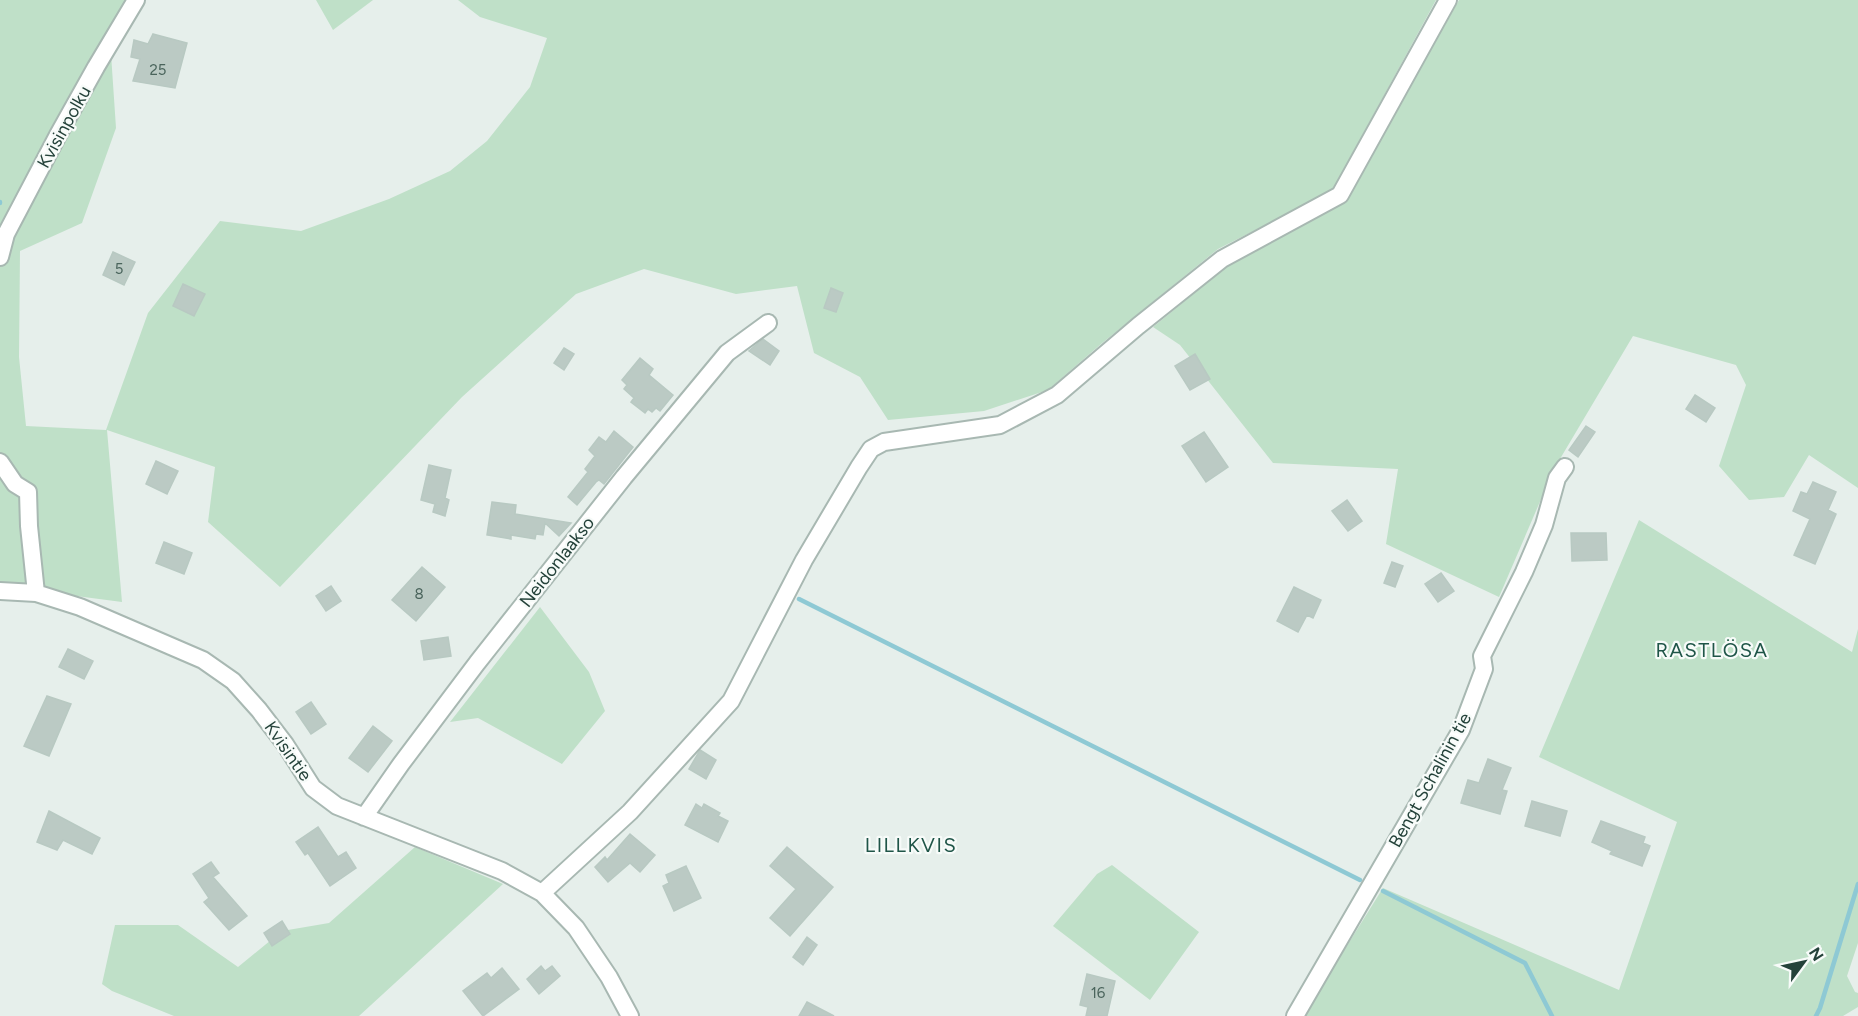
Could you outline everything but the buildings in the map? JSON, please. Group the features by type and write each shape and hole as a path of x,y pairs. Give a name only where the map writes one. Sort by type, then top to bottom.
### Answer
{"street":[{"name":"Kvisinpolku","path":"0,257 6,234 53,145 136,0"},
{"path":"542,893 630,812 731,701 804,560 871,449 884,442 1000,425 1057,395 1222,259 1340,195 1448,0"},
{"name":"Neidonlaakso","path":"364,817 477,663 624,477 727,353 768,323"},
{"path":"0,462 15,484 28,492 36,594"},
{"name":"Bengt Schalinin tie","path":"1295,1016 1461,730 1484,669 1482,656 1524,572 1544,525 1557,478 1565,467"},
{"name":"Kvisintie","path":"0,591 36,594 80,607 203,660 233,681 285,744 313,788 337,806 502,871 542,893 576,928 609,978 630,1016"}],"green space":[{"path":"0,0 143,0 111,54 116,128 82,223 20,251 19,357 26,426 106,430 148,313 220,221 301,231 389,199 450,171 487,141 530,87 547,38 480,17 458,0 1436,0 1332,191 1218,249 1048,390 984,411 888,420 860,377 814,353 797,286 736,294 644,269 576,294 462,397 280,587 208,522 215,467 107,430 122,602 0,586"},
{"path":"316,0 373,0 333,30"},
{"path":"1459,0 1858,0 1858,488 1809,455 1784,497 1749,500 1719,466 1746,385 1736,365 1633,336 1554,469 1499,597 1386,544 1398,469 1273,463 1180,345 1153,327 1230,264 1339,205 1353,188"},
{"path":"1639,520 1852,652 1858,629 1858,943 1847,976 1855,992 1858,993 1858,1007 1843,1016 1305,1016 1383,888 1619,990 1677,822 1539,757"},
{"path":"540,607 589,672 605,711 562,764 478,718 450,722"},
{"path":"415,847 503,884 359,1016 174,1016 112,991 102,984 115,925 178,925 238,967 282,931 329,923"},
{"path":"1112,865 1199,932 1150,1000 1053,926 1097,874"}],"waterway":[{"path":"799,599 1360,880"},
{"path":"1816,1016 1858,884"},
{"path":"1383,891 1525,963 1552,1016"}],"district":[{"name":"RASTLÖSA","path":"1712,650"},
{"name":"LILLKVIS","path":"911,845"}]}
